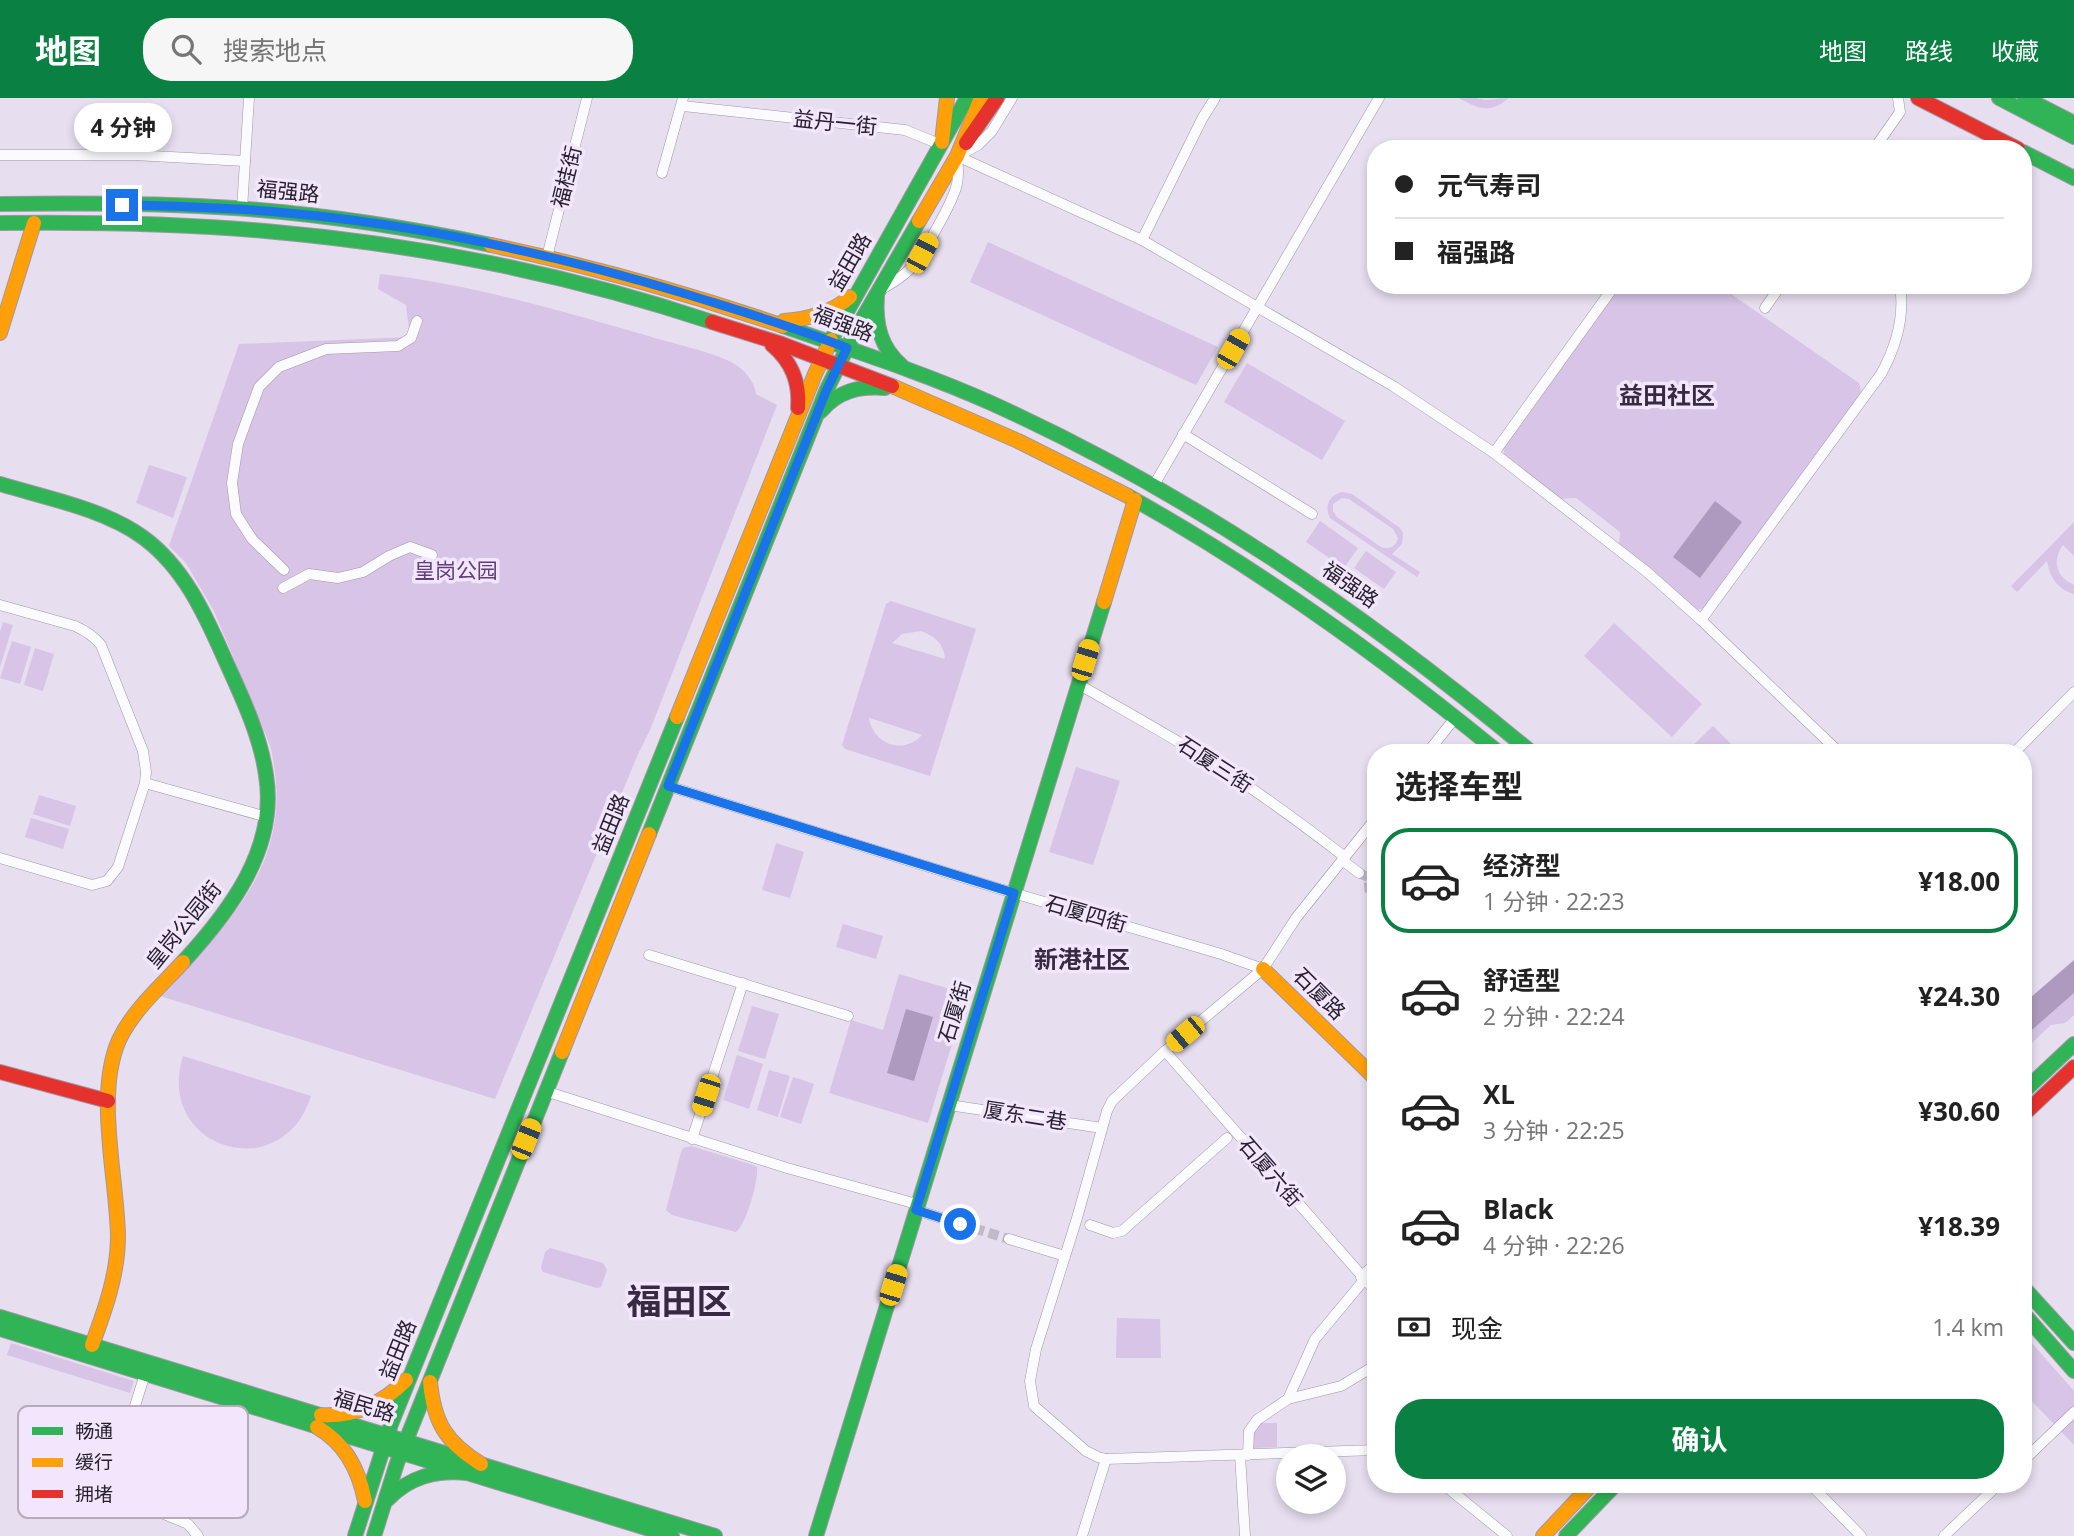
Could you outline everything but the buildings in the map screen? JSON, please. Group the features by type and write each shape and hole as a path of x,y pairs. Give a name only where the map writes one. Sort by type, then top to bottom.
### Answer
{"main road":[{"name":"益田路","path":"942,145 947,98"},
{"name":"益田路","path":"355,1536 385,1441 413,1369 822,358 967,98"},
{"name":"益田路","path":"957,156 981,98"},
{"name":"益田路","path":"374,1536 403,1447 815,418 847,348 878,291 957,156 996,98"},
{"path":"1918,98 2000,140"},
{"path":"1999,98 2074,137"},
{"path":"2025,98 2074,123"},
{"path":"2032,157 2074,178"},
{"name":"福强路","path":"0,204 242,209 374,223 547,257 632,278 830,341 990,403 1154,485 1279,561 1371,625 1522,744"},
{"path":"0,333 34,222"},
{"name":"福强路","path":"0,223 107,222 269,230 401,247 544,275 761,336 905,391 1016,440 1135,500 1295,600 1378,657 1488,744"},
{"path":"770,321 802,320 819,316 844,303 857,291"},
{"path":"878,291 876,322 879,336 893,359 914,373"},
{"path":"761,336 785,355 793,370 799,401 796,421"},
{"path":"815,418 825,404 848,390 863,387 905,391"},
{"name":"皇岗公园街","path":"0,484 119,523 153,545 177,568 195,595 258,737 267,780 267,817 257,855 233,901 207,936 124,1029 113,1059 108,1101 118,1256 113,1285 92,1345"},
{"name":"石厦街","path":"816,1536 1135,500"},
{"name":"石厦路","path":"1264,969 1367,1070"},
{"path":"2032,1084 2074,1044"},
{"path":"2032,1107 2074,1067"},
{"path":"0,1072 108,1101"},
{"path":"2032,1297 2074,1343"},
{"name":"福民路","path":"0,1317 385,1441 467,1473 645,1532 672,1536"},
{"path":"2032,1323 2074,1371"},
{"name":"福民路","path":"0,1329 145,1374 319,1421"},
{"path":"365,1506 359,1481 344,1450 319,1421 378,1402 400,1386 413,1369"},
{"path":"430,1380 435,1416 442,1429 462,1452 481,1464"},
{"name":"福民路","path":"403,1447 481,1464 715,1536"},
{"path":"382,1508 395,1491 418,1477 442,1471 467,1473"},
{"path":"1543,1536 1584,1493"},
{"path":"1566,1536 1607,1493"}],"street":[{"path":"242,209 249,98"},
{"name":"福桂街","path":"547,257 587,98"},
{"path":"957,156 978,145 992,131 1012,98"},
{"path":"1142,240 1215,98"},
{"path":"1154,485 1379,98"},
{"path":"1880,140 1900,112 1898,98"},
{"path":"662,173 683,102"},
{"name":"益丹一街","path":"683,102 905,130 942,145"},
{"path":"0,155 134,155 245,161"},
{"path":"957,156 1142,240 1393,386 1494,453 1647,572 1831,744"},
{"path":"1494,453 1609,294"},
{"path":"1765,308 1775,294"},
{"path":"1701,620 1881,374 1898,334 1900,294"},
{"path":"284,570 252,539 236,514 232,483 238,444 259,387 279,367 326,349 398,346 411,338 418,321"},
{"path":"1184,434 1312,514"},
{"path":"283,588 309,574 338,578 363,572 410,547 432,555"},
{"path":"0,605 75,626 96,639 101,645 143,751 146,772 145,783 118,867 107,881 98,885 87,884 0,858"},
{"name":"石厦三街","path":"1078,684 1147,723 1281,809 1359,873"},
{"path":"2023,744 2074,692"},
{"path":"1434,744 1455,718"},
{"path":"145,783 267,817"},
{"name":"石厦四街","path":"668,786 1264,969"},
{"path":"1367,831 1296,918 1264,969 1115,1096 1107,1111 1031,1368 1030,1381 1035,1408 1080,1446 1106,1459 1367,1450"},
{"path":"649,955 848,1016"},
{"path":"692,1139 743,984"},
{"name":"石厦六街","path":"1165,1051 1367,1284"},
{"path":"545,1091 692,1139 912,1203 960,1224"},
{"name":"厦东二巷","path":"949,1105 1102,1128"},
{"path":"1090,1225 1113,1233 1122,1231 1227,1138"},
{"path":"1009,1239 1065,1256"},
{"path":"1288,1399 1315,1339 1367,1273"},
{"path":"1245,1536 1244,1455 1251,1427 1288,1399 1342,1385 1367,1370"},
{"path":"135,1406 145,1374"},
{"path":"2032,1452 2074,1412"},
{"path":"1082,1536 1106,1459"},
{"path":"1454,1493 1507,1536"},
{"path":"1819,1493 1861,1536"},
{"path":"1944,1536 1989,1493"},
{"path":"171,1518 187,1524 198,1536"}],"green space":[{"path":"1459,98 1508,98 1496,106 1484,108"},
{"path":"988,242 1218,347 1196,385 970,282"},
{"name":"皇岗公园","path":"380,274 447,284 514,299 712,354 740,368 748,375 756,394 777,405 650,730 495,1099 160,996 212,941 252,885 266,854 275,822 276,785 270,745 214,611 186,563 169,546 239,344 410,337 406,305 378,289"},
{"path":"1610,294 1731,294 1859,383 1862,395 1707,608 1692,610 1619,547 1620,532 1576,498 1558,499 1505,456 1502,444"},
{"path":"1247,363 1345,421 1322,460 1224,402"},
{"path":"149,465 187,477 173,518 136,503"},
{"path":"1338,493 1352,494 1400,528 1403,533 1402,544 1392,554 1420,572 1417,577 1330,518 1328,505 1331,498","holes":["1342,498 1349,499 1393,529 1398,538 1394,546 1381,547 1337,517 1333,504"]},
{"path":"1320,521 1358,548 1344,568 1306,542"},
{"path":"2074,522 2074,556 2063,545 2057,563 2063,578 2074,585 2074,594 2055,582 2047,561 2017,592 2011,586"},
{"path":"1366,551 1396,572 1384,589 1354,568"},
{"path":"891,601 976,629 930,776 845,749 842,745 886,604","holes":["921,631 938,641 945,659 892,643 902,634","870,718 922,735 907,745 890,744 876,735"]},
{"path":"3,622 13,625 0,667 0,632"},
{"path":"1614,623 1702,704 1672,737 1584,656"},
{"path":"12,641 31,647 20,684 0,678"},
{"path":"35,648 54,654 43,691 24,685"},
{"path":"1713,726 1731,744 1694,744"},
{"path":"1076,767 1120,781 1093,865 1049,852"},
{"path":"39,795 76,806 70,826 33,814"},
{"path":"31,818 69,829 63,849 25,837"},
{"path":"776,843 804,852 790,898 762,890"},
{"path":"843,924 883,936 876,959 836,947"},
{"path":"899,974 967,994 928,1123 829,1093 851,1020 883,1030"},
{"path":"2074,993 2074,1015 2065,1023 2051,1025 2032,1043 2032,1030"},
{"path":"752,1006 779,1014 765,1059 738,1051"},
{"path":"737,1055 763,1064 749,1109 723,1100"},
{"path":"183,1056 311,1096 296,1125 275,1142 250,1148 225,1145 203,1134 187,1114 179,1088"},
{"path":"769,1070 790,1076 778,1117 757,1110"},
{"path":"793,1077 814,1084 801,1124 780,1117"},
{"path":"691,1146 757,1167 751,1201 744,1221 736,1232 672,1215 666,1210 681,1152 683,1148"},
{"path":"550,1248 603,1263 607,1270 601,1287 543,1272 541,1268 545,1252"},
{"path":"1117,1318 1160,1319 1161,1358 1116,1358"},
{"path":"11,1343 134,1381 130,1393 7,1355"},
{"path":"2032,1343 2074,1391 2074,1445 2032,1401"},
{"path":"1260,1423 1277,1423 1276,1447 1251,1448 1251,1437"}],"shaded area":[{"path":"1715,501 1742,522 1700,578 1673,557"},
{"path":"2074,960 2074,993 2032,1030 2032,996"},
{"path":"906,1009 933,1017 914,1081 887,1073"}],"tunnel":[{"path":"1359,873 1367,877"},
{"path":"960,1224 1009,1239"}],"traffic: fast":[{"path":"831,340 967,98"},
{"path":"1999,98 2074,137"},
{"path":"2025,98 2074,123"},
{"path":"2032,157 2074,178"},
{"path":"0,204 146,204 266,211 363,222 491,245"},
{"path":"649,834 827,389 857,328 919,221"},
{"path":"0,223 199,226 378,244 491,263 603,289 712,322"},
{"path":"877,296 880,334 889,351 902,366"},
{"path":"783,326 966,392 1064,438 1136,476 1205,516 1339,604 1404,651 1521,744"},
{"path":"821,411 850,391 885,388"},
{"path":"0,484 75,505 112,519 144,538 158,550 181,576 200,607 249,713 266,775 268,802 265,828 247,877 233,900 183,962"},
{"path":"1128,496 1225,553 1319,616 1410,682 1488,744"},
{"path":"816,1536 1104,602"},
{"path":"355,1536 391,1424 677,717"},
{"path":"2032,1084 2074,1044"},
{"path":"374,1536 397,1463 562,1052"},
{"path":"2032,1297 2074,1343"},
{"path":"0,1317 715,1536"},
{"path":"2032,1323 2074,1371"},
{"path":"0,1329 672,1536"},
{"path":"387,1500 404,1486 423,1477 467,1473"},
{"path":"1566,1536 1607,1493"}],"traffic: slow":[{"path":"942,142 947,98"},
{"path":"919,221 957,156 981,98"},
{"path":"0,333 34,223"},
{"path":"491,245 638,281 783,326"},
{"path":"784,321 819,314 850,297"},
{"path":"677,717 831,340"},
{"path":"892,386 1018,441 1128,496"},
{"path":"1104,602 1135,500"},
{"path":"562,1052 649,834"},
{"path":"92,1345 110,1292 118,1236 108,1110 112,1062 119,1040 132,1019 183,962"},
{"path":"1263,969 1367,1070"},
{"path":"321,1415 345,1414 367,1407 378,1402 406,1380"},
{"path":"430,1382 435,1409 444,1430 459,1448 481,1464"},
{"path":"317,1427 335,1441 349,1458 355,1468 365,1501"},
{"path":"1543,1536 1584,1493"}],"traffic: jam":[{"path":"966,143 997,98"},
{"path":"1918,98 2000,140"},
{"path":"712,322 782,344 892,386"},
{"path":"772,345 785,358 793,373 798,390 798,408"},
{"path":"2032,1107 2074,1067"},
{"path":"0,1072 108,1101"}],"district":[{"name":"益田社区","path":"1667,396"},
{"name":"新港社区","path":"1082,960"},
{"name":"福田区","path":"679,1302"}],"route":[{"path":"122,205 242,209 309,215 374,223 477,242 632,278 847,348 827,389 668,786 1014,893 916,1210 960,1224"}]}
